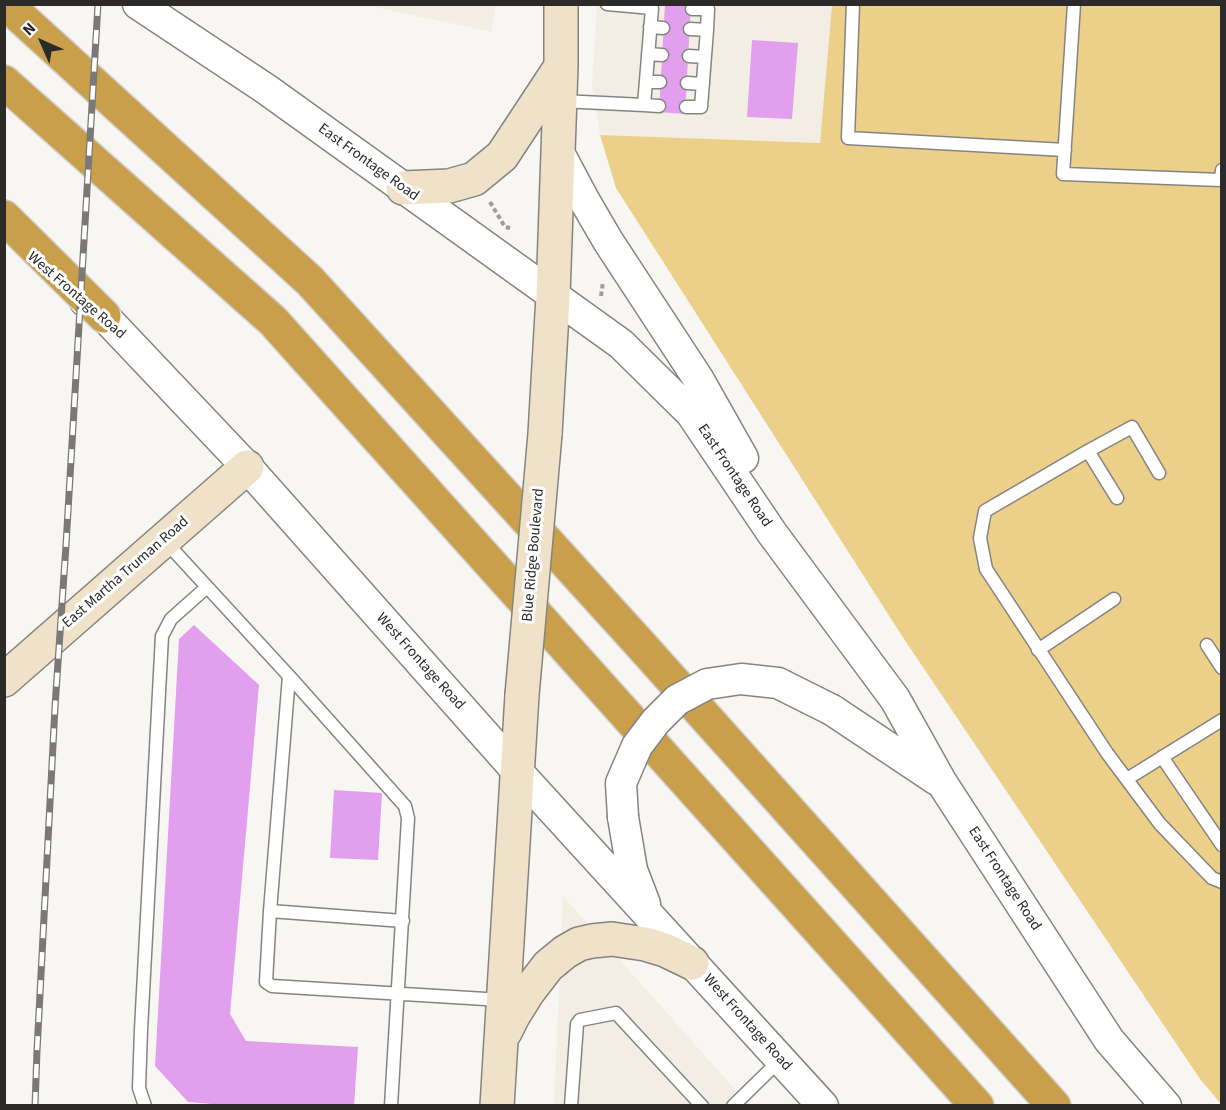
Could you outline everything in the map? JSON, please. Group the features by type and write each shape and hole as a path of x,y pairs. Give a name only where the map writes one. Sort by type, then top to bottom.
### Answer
{"highway":[{"path":"6,4 310,281 632,635 1054,1106"},
{"path":"4,82 273,321 977,1106"},
{"path":"4,217 104,316"},
{"path":"894,1011 955,1106"}],"main road":[{"name":"Blue Ridge Boulevard","path":"497,1106 522,695 553,296 561,4"},
{"path":"404,188 449,186 474,179 502,156 561,66"},
{"name":"East Martha Truman Road","path":"4,680 247,467"},
{"path":"500,1042 528,992 548,966 579,944 612,939 645,944 665,950 692,963"}],"street":[{"name":"East Frontage Road","path":"138,4 266,89 621,344 691,413 772,533 895,699 942,783 1110,1040 1166,1106"},
{"path":"557,148 608,241 699,380 752,474 772,533"},
{"name":"West Frontage Road","path":"4,234 104,316 247,467 517,771 823,1106"},
{"path":"651,918 632,870 623,817 621,783 637,746 656,721 677,700 707,684 741,679 777,683 832,710 942,783"}],"lane":[{"path":"607,4 658,8 657,28 648,54 644,105"},
{"path":"853,4 848,138 1065,150"},
{"path":"1074,4 1063,174 1221,180 1221,170"},
{"path":"686,106 701,107 707,30 708,9 692,9"},
{"path":"690,29 707,30"},
{"path":"648,54 662,55"},
{"path":"689,56 705,57"},
{"path":"646,82 660,82"},
{"path":"687,84 703,84"},
{"path":"559,101 659,106"},
{"path":"1159,473 1132,427 985,511 980,538 986,569 1107,753 1160,824 1212,878 1221,882"},
{"path":"1088,451 1117,498"},
{"path":"164,540 405,806 408,818 391,1106"},
{"path":"145,1106 139,1088 139,1065 162,636 171,619 207,587"},
{"path":"1038,650 1114,599"},
{"path":"1207,645 1221,668"},
{"path":"289,676 266,982 272,986 503,1000"},
{"path":"1127,779 1221,720"},
{"path":"1162,757 1221,845"},
{"path":"270,911 402,921"},
{"path":"571,1106 577,1024 580,1020 616,1013 702,1106"},
{"path":"733,1106 781,1060"}],"path":[{"path":"489,200 505,227 510,228"}],"shaded area":[{"path":"366,5 496,5 491,32"},
{"path":"597,5 832,5 820,143 600,135 592,86"},
{"path":"832,5 1221,5 1221,1104 1200,1079 902,636 616,188 600,135 820,143"},
{"path":"563,896 749,1105 554,1105"}],"building":[{"path":"665,4 691,4 685,114 659,112"},
{"path":"752,40 798,43 792,119 747,117"},
{"path":"194,625 259,685 230,1014 246,1041 358,1047 354,1106 235,1106 188,1102 155,1066 179,639"},
{"path":"334,790 382,793 378,860 330,858"}],"railway":[{"path":"35,1106 55,707 98,4"}]}
